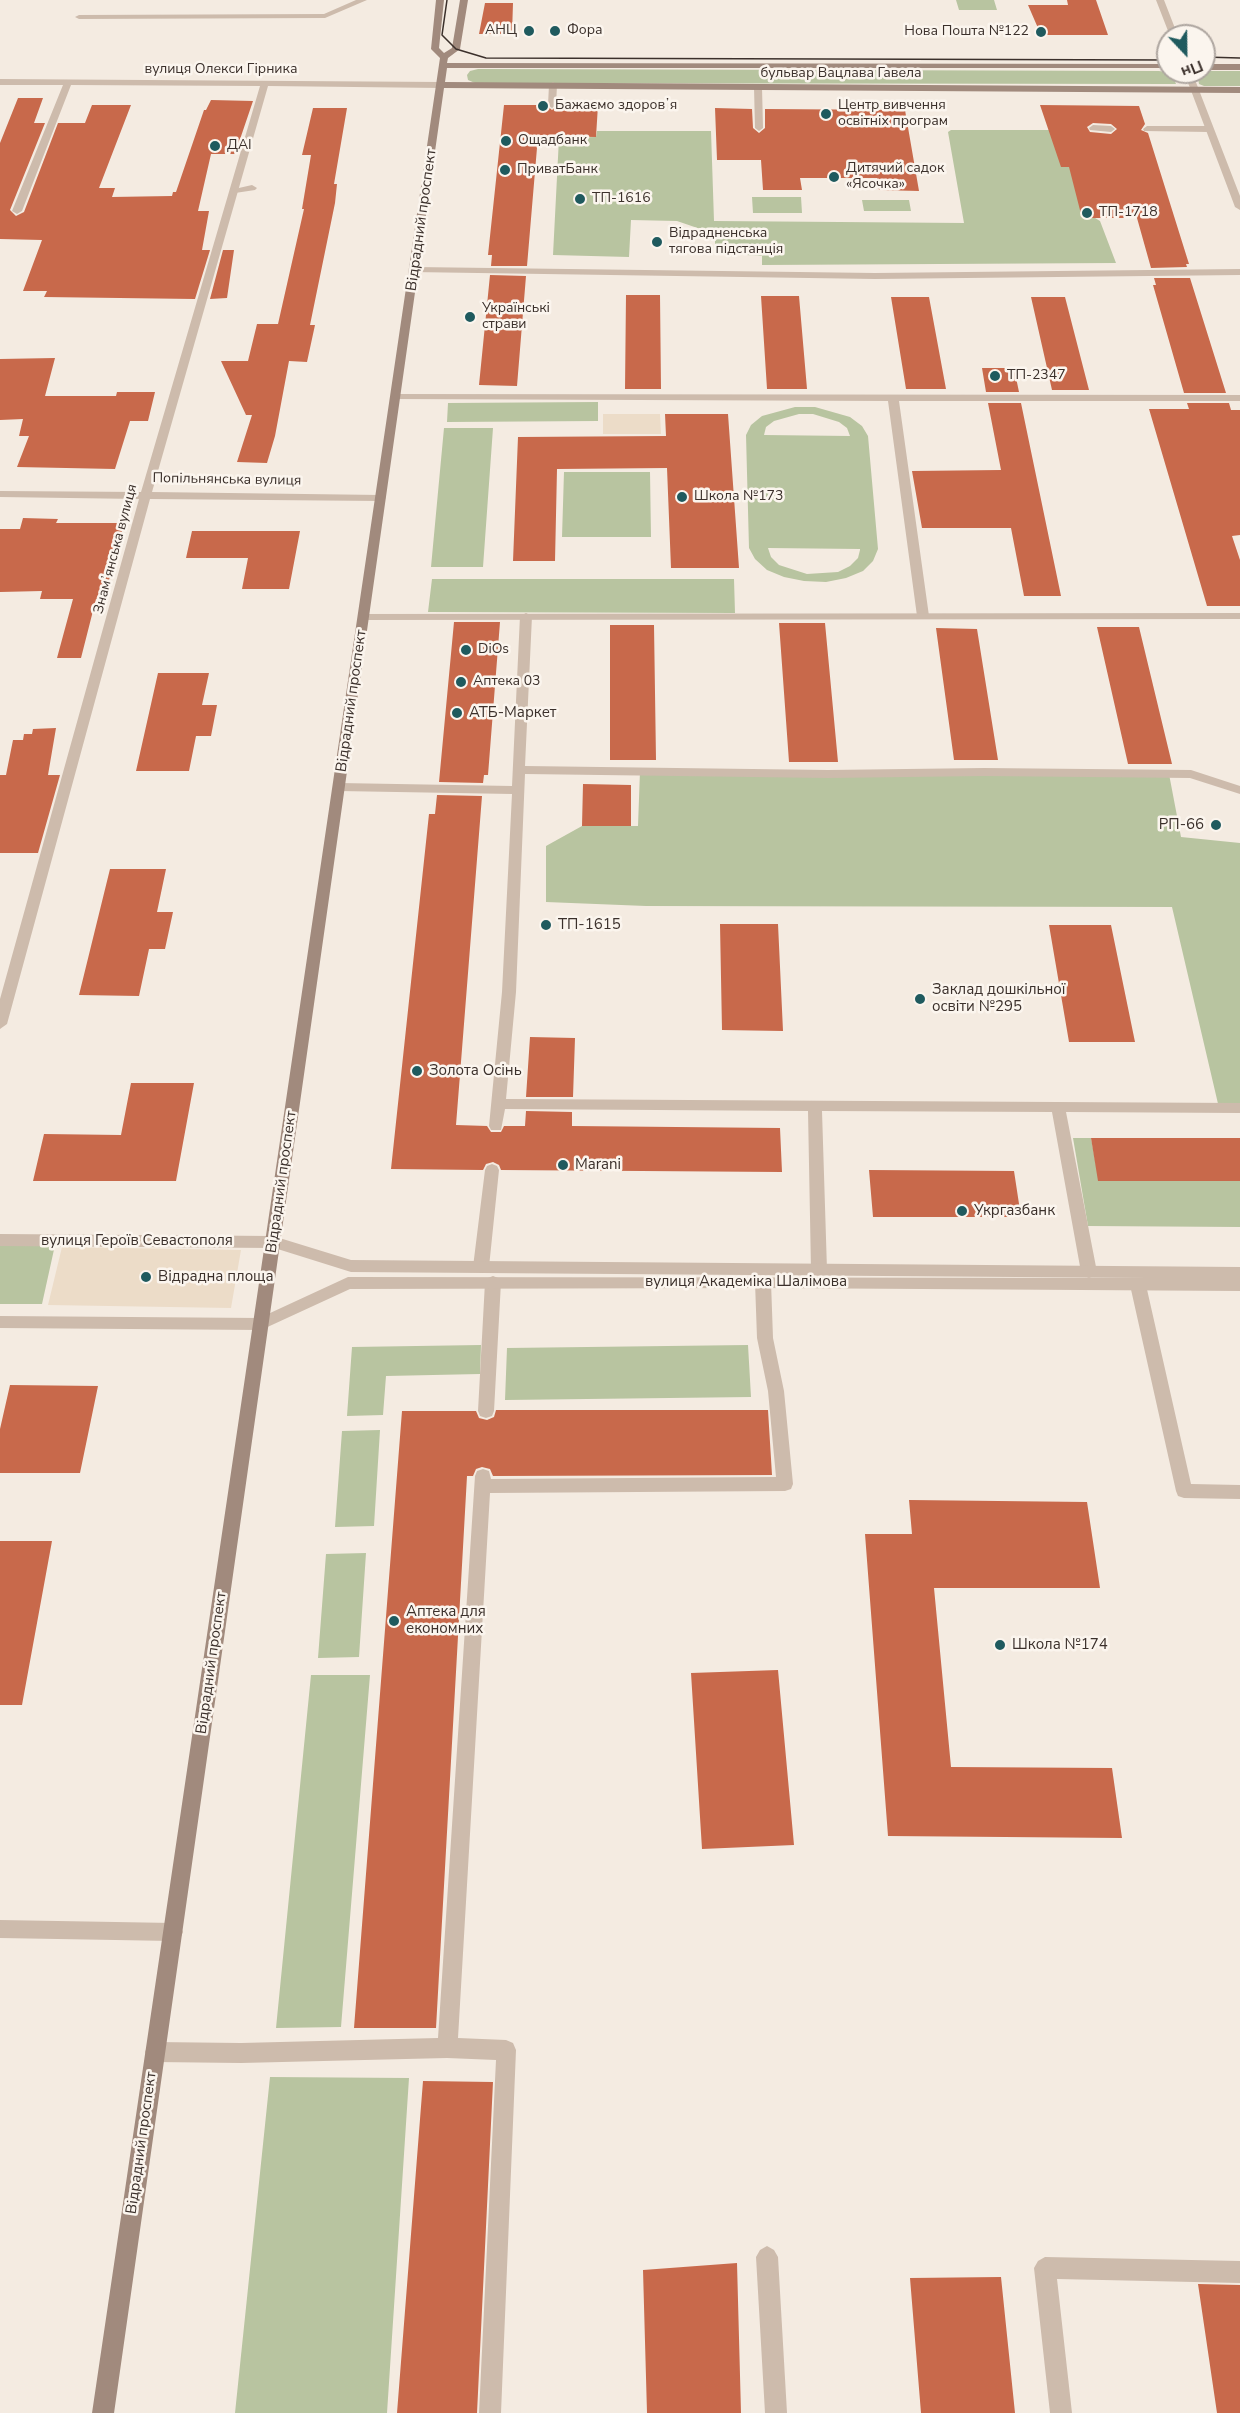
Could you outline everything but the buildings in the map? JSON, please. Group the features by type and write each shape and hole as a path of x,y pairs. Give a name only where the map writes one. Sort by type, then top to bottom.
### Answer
{"main road":[{"name":"Відрадний проспект","path":"103,2413 441,85 443,61 435,49 440,0"},
{"name":"Відрадний проспект","path":"443,61 456,49 464,0"},
{"name":"бульвар Вацлава Гавела","path":"443,61 1156,66"},
{"path":"1216,67 1240,67"},
{"name":"бульвар Вацлава Гавела","path":"441,85 1240,90"}],"street":[{"path":"79,17 325,16 363,0"},
{"path":"455,0 464,0"},
{"path":"1160,0 1169,24"},
{"name":"вулиця Олекси Гірника","path":"0,82 441,85"},
{"path":"17,211 68,82"},
{"name":"Знамʼянська вулиця","path":"0,1024 164,428 265,83"},
{"path":"1191,84 1240,207"},
{"path":"552,105 553,86"},
{"path":"758,87 759,128"},
{"path":"1093,129 1111,129"},
{"path":"1147,129 1208,129"},
{"path":"235,190 252,188"},
{"path":"415,270 865,276 1240,272"},
{"path":"396,397 1240,398"},
{"path":"893,398 923,616"},
{"name":"Попільнянська вулиця","path":"0,494 381,498"},
{"path":"496,1126 509,992 526,616"},
{"path":"364,617 1240,616"},
{"path":"518,770 828,774 984,772 1191,774 1240,790"},
{"path":"339,787 517,790"},
{"path":"498,1104 1240,1108"},
{"path":"815,1106 819,1270"},
{"path":"1058,1107 1089,1272"},
{"path":"481,1267 492,1170"},
{"name":"вулиця Героїв Севастополя","path":"0,1240 273,1242"},
{"name":"вулиця Академіка Шалімова","path":"273,1242 351,1266 1240,1273"},
{"path":"486,1411 493,1282"},
{"path":"447,2048 483,1481 785,1484 776,1391 765,1338 763,1282"},
{"name":"вулиця Академіка Шалімова","path":"261,1324 348,1283 763,1282 1240,1285"},
{"path":"1138,1285 1184,1491 1240,1492"},
{"path":"0,1323 261,1324"},
{"path":"0,1929 173,1932"},
{"path":"155,2052 241,2053 447,2048 506,2050 490,2413"},
{"path":"768,2257 776,2413"},
{"path":"1061,2413 1045,2268 1240,2271"}],"green space":[{"path":"956,0 994,0 997,10 959,10"},
{"path":"478,69 1156,71 1156,84 475,83 468,80 467,75 470,71"},
{"path":"1216,71 1240,71 1240,86 1199,84 1216,84"},
{"path":"951,130 1085,130 1095,218 1100,221 1116,263 762,265 762,256 715,253 715,234 677,221 631,220 629,257 553,255 559,138 596,137 597,131 711,131 714,221 964,223 948,132"},
{"path":"752,197 801,197 802,213 753,213"},
{"path":"862,200 909,200 911,211 864,211"},
{"path":"598,402 598,421 447,422 448,403"},
{"path":"795,407 815,407 850,417 862,426 868,436 878,549 873,561 863,571 846,578 826,582 804,581 784,577 767,570 755,559 749,548 746,435 751,425 762,416","holes":["799,414 813,414 839,422 847,428 850,436 764,435 766,427 774,421","768,548 860,549 860,550 858,558 850,566 838,572 807,574 779,565 771,557"]},
{"path":"444,428 493,428 483,567 431,567"},
{"path":"564,472 650,472 651,537 562,537"},
{"path":"432,579 734,579 735,613 428,612"},
{"path":"640,771 1169,774 1181,837 1240,843 1240,1108 1219,1108 1172,907 646,906 546,902 546,846 582,826 638,826"},
{"path":"1073,1138 1091,1138 1099,1181 1240,1181 1240,1227 1088,1226"},
{"path":"0,1245 55,1245 42,1304 0,1304"},
{"path":"481,1345 480,1374 386,1376 383,1415 347,1416 352,1347"},
{"path":"748,1345 751,1397 505,1400 507,1348"},
{"path":"380,1430 374,1526 335,1527 342,1431"},
{"path":"366,1553 359,1657 318,1658 326,1554"},
{"path":"311,1675 370,1675 341,2027 276,2028"},
{"path":"270,2077 409,2078 387,2413 235,2413"}],"shaded area":[{"path":"603,414 660,414 661,434 603,434"},
{"name":"Відрадна площа","path":"62,1247 241,1250 231,1308 48,1305"}],"tram line":[{"path":"447,0 442,35 456,49 486,58 1156,60"},
{"path":"1216,57 1240,58"}],"place":[{"name":"АНЦ","path":"529,31"},
{"name":"Фора","path":"555,31"},
{"name":"Нова Пошта №122","path":"1041,32"},
{"name":"Бажаємо здоровʼя","path":"543,106"},
{"name":"Центр вивчення освітніх програм","path":"826,114"},
{"name":"Ощадбанк","path":"506,141"},
{"name":"ДАІ","path":"215,146"},
{"name":"ПриватБанк","path":"505,170"},
{"name":"Дитячий садок «Ясочка»","path":"834,177"},
{"name":"ТП-1616","path":"580,199"},
{"name":"ТП-1718","path":"1087,213"},
{"name":"Відрадненська тягова підстанція","path":"657,242"},
{"name":"Українські страви","path":"470,317"},
{"name":"ТП-2347","path":"995,376"},
{"name":"Школа №173","path":"682,497"},
{"name":"DiOs","path":"466,650"},
{"name":"Аптека 03","path":"461,682"},
{"name":"АТБ-Маркет","path":"457,713"},
{"name":"РП-66","path":"1216,825"},
{"name":"ТП-1615","path":"546,925"},
{"name":"Заклад дошкільної освіти №295","path":"920,999"},
{"name":"Золота Осінь","path":"417,1071"},
{"name":"Marani","path":"563,1165"},
{"name":"Укргазбанк","path":"962,1211"},
{"name":"Відрадна площа","path":"146,1277"},
{"name":"Аптека для економних","path":"394,1621"},
{"name":"Школа №174","path":"1000,1645"}]}
